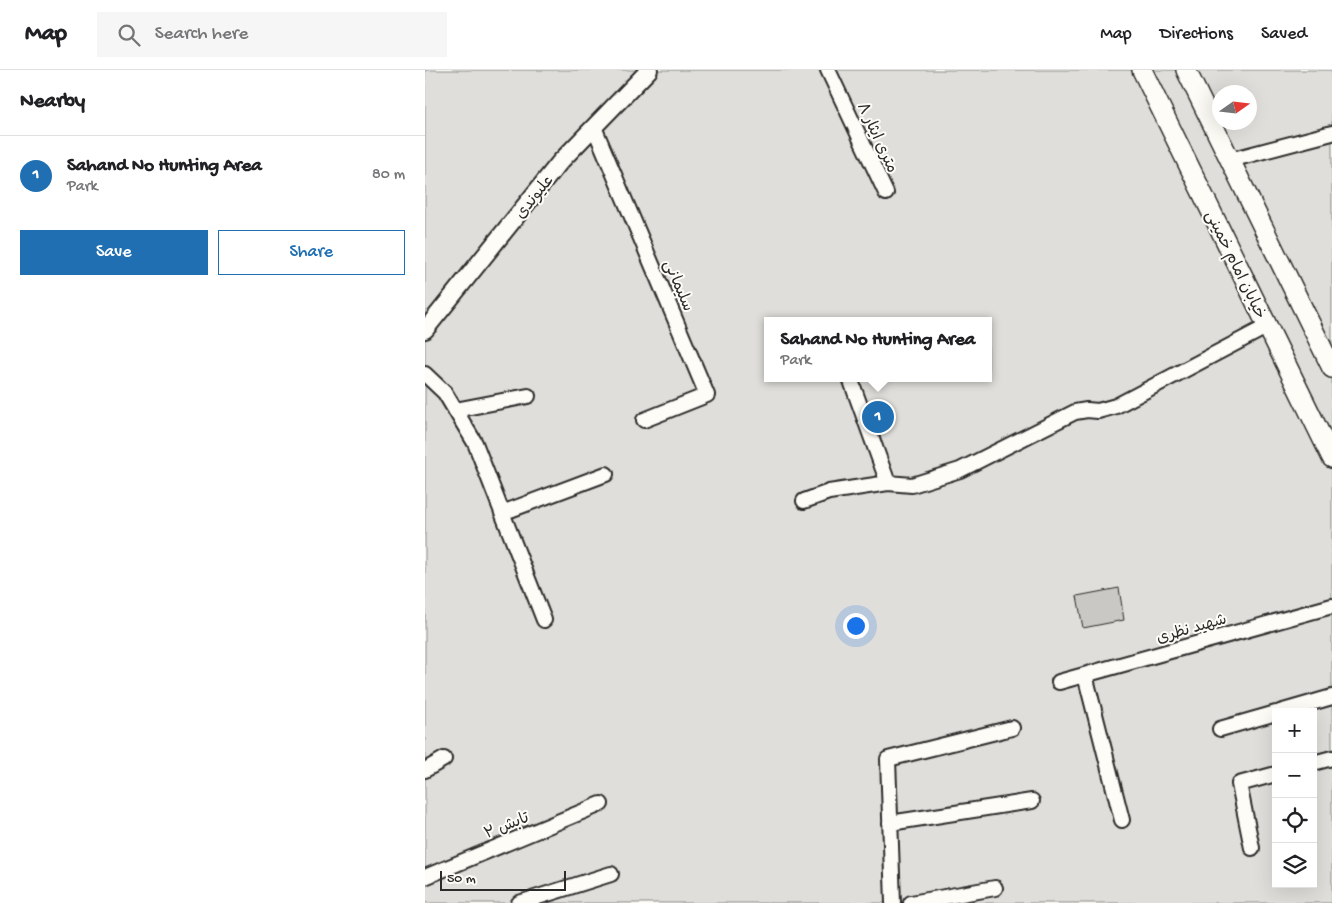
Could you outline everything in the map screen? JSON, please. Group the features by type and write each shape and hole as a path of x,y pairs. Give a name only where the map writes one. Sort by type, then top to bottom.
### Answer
{"main road":[{"name":"خیابان امام خمینی","path":"1142,70 1332,458"},
{"path":"1186,70 1332,368"}],"street":[{"name":"علیوندی","path":"425,330 561,162 649,70"},
{"name":"۸ متری ایثار","path":"828,70 886,193"},
{"name":"سلیمانی","path":"594,128 707,395 644,420"},
{"path":"1229,160 1332,133"},
{"path":"804,501 829,492 888,483 911,485 960,470 1075,412 1098,411 1116,406 1268,326"},
{"path":"425,374 445,393 475,443 544,620"},
{"path":"852,382 888,483"},
{"path":"455,410 528,396"},
{"path":"502,513 606,474"},
{"name":"شهید نظری","path":"1059,682 1332,606"},
{"path":"1085,675 1122,820"},
{"path":"1293,708 1332,696"},
{"path":"1220,729 1272,714"},
{"path":"893,903 888,759 1013,728"},
{"path":"1317,762 1332,758"},
{"path":"425,770 444,759"},
{"path":"1252,848 1239,784 1272,775"},
{"path":"890,823 1032,802"},
{"name":"تابش ۲","path":"425,877 601,804"},
{"path":"519,903 611,874"},
{"path":"911,903 995,888"}],"shaded area":[{"path":"425,70 1332,70 1332,903 425,903"}],"building":[{"path":"1119,588 1124,620 1083,628 1077,596"}],"place":[{"name":"Sahand No Hunting Area","path":"878,417"}]}
